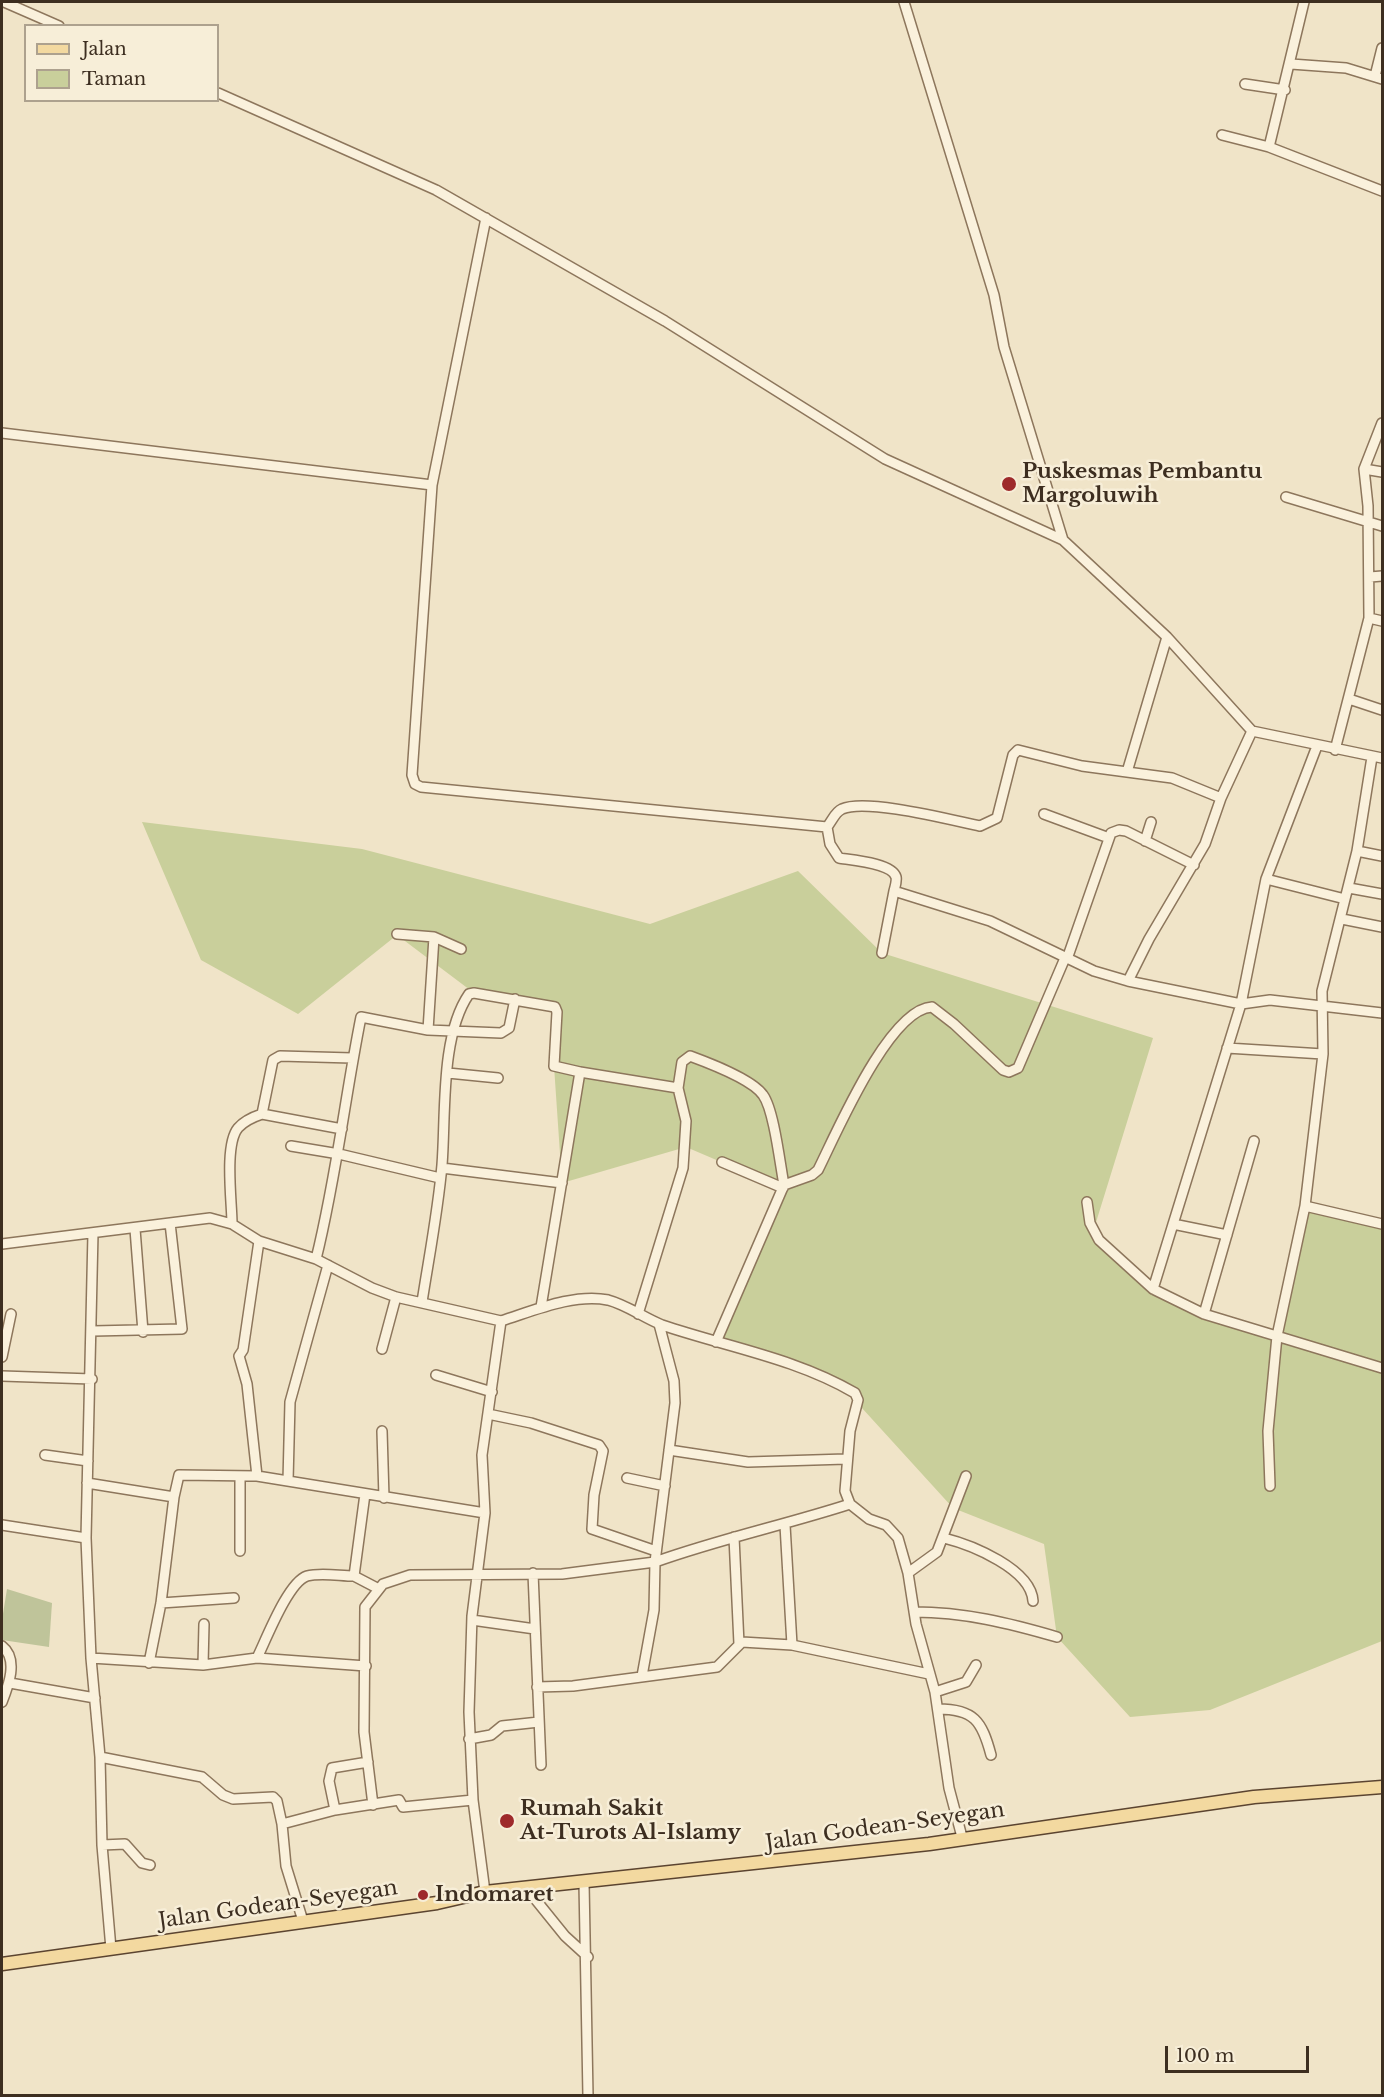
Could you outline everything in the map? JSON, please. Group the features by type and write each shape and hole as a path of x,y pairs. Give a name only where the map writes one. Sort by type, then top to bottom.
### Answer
{"main road":[{"name":"Jalan Godean-Seyegan","path":"2,1964 437,1902 485,1892 929,1844 962,1837 1212,1802 1383,1787"}],"street":[{"path":"4,2 54,24"},
{"path":"904,2 994,295 1004,347 1063,540"},
{"path":"1269,147 1285,90 1304,2"},
{"path":"1291,64 1346,68 1379,78 1383,48"},
{"path":"1245,84 1285,90"},
{"path":"219,93 436,190 665,321 885,459 1063,540 1167,637 1252,731 1335,750 1383,758"},
{"path":"1222,135 1269,147 1383,190"},
{"path":"486,218 432,485 412,775 415,784 421,787 827,827"},
{"path":"1335,750 1369,618 1370,577 1364,469 1383,423"},
{"path":"2,434 432,485"},
{"path":"1364,469 1383,472"},
{"path":"1286,497 1383,526"},
{"path":"1370,577 1383,576"},
{"path":"1369,618 1383,621"},
{"path":"1127,772 1167,637"},
{"path":"1349,699 1383,710"},
{"path":"1128,981 1174,894 1205,844 1221,798 1252,731"},
{"path":"1153,1288 1241,1004 1266,879 1317,746"},
{"path":"882,953 895,875 892,870 883,866 838,858 834,854 827,827 837,812 859,806 980,826 989,824 997,818 1013,755 1018,750 1082,766 1172,778 1221,798"},
{"path":"1270,1486 1268,1431 1277,1336 1305,1206 1323,1054 1322,991 1342,919 1357,851 1372,757"},
{"path":"1044,814 1109,838"},
{"path":"1145,841 1150,822"},
{"path":"722,1162 783,1186 813,1175 818,1170 876,1054 917,1011 932,1007 954,1024 1003,1070 1009,1072 1018,1068 1066,958 1111,833 1119,830 1194,865"},
{"path":"1357,851 1383,856"},
{"path":"1266,879 1345,899"},
{"path":"1348,888 1383,894"},
{"path":"894,891 990,921 1106,976 1241,1004 1270,1000 1383,1012"},
{"path":"1342,919 1383,927"},
{"path":"398,934 434,937 461,949"},
{"path":"428,1030 434,937"},
{"path":"422,1302 441,1173 448,1073 454,1033 469,994 515,999 556,1008 554,1065 580,1072 678,1088"},
{"path":"316,1259 339,1154 352,1058 361,1017 454,1033 505,1031 509,1028 515,999"},
{"path":"1227,1048 1323,1054"},
{"path":"638,1314 683,1168 686,1121 678,1088 682,1062 690,1056 760,1091 768,1103 783,1186 716,1342"},
{"path":"262,1114 268,1076 276,1057 352,1058"},
{"path":"541,1307 580,1072"},
{"path":"448,1073 498,1078"},
{"path":"232,1224 233,1136 247,1120 262,1114 342,1129"},
{"path":"1204,1314 1254,1141"},
{"path":"291,1146 441,1173 562,1183"},
{"path":"1087,1202 1090,1223 1099,1240 1153,1288 1204,1314 1383,1368"},
{"path":"1305,1206 1383,1224"},
{"path":"2,1244 210,1218 232,1224 259,1241 316,1259 396,1297 501,1321 541,1307 581,1301 608,1300 659,1324 792,1363 855,1393 858,1400 846,1459 845,1491 850,1504 869,1518 886,1525 898,1538 935,1692 949,1788 962,1837"},
{"path":"93,1331 143,1332 182,1328 170,1223"},
{"path":"1173,1224 1227,1235"},
{"path":"135,1229 143,1332"},
{"path":"93,1233 92,1380 86,1538 91,1658 100,1757 102,1845 111,1949"},
{"path":"257,1476 247,1384 239,1356 243,1350 259,1241"},
{"path":"288,1481 290,1402 328,1266"},
{"path":"382,1349 396,1297"},
{"path":"2,1357 11,1314"},
{"path":"485,1892 473,1800 469,1738 472,1620 485,1513 482,1455 501,1321"},
{"path":"642,1676 654,1610 656,1551 675,1403 674,1381 659,1324"},
{"path":"436,1375 492,1392"},
{"path":"2,1376 92,1380"},
{"path":"488,1414 531,1423 599,1445 603,1451 594,1495 592,1529 656,1551"},
{"path":"382,1431 384,1498"},
{"path":"669,1450 748,1462 846,1459"},
{"path":"45,1455 88,1461"},
{"path":"149,1663 161,1603 174,1497 180,1474 257,1476 485,1513"},
{"path":"240,1476 240,1551"},
{"path":"908,1574 937,1552 966,1476"},
{"path":"627,1478 665,1486"},
{"path":"87,1483 174,1497"},
{"path":"354,1576 365,1494"},
{"path":"373,1804 364,1722 365,1606 377,1588 394,1578 410,1575 562,1574 655,1562 710,1542 785,1525 850,1504"},
{"path":"2,1525 86,1538"},
{"path":"785,1525 792,1645"},
{"path":"734,1537 739,1644"},
{"path":"944,1538 973,1546 1025,1579 1033,1601"},
{"path":"533,1573 541,1765"},
{"path":"257,1658 280,1612 302,1579 309,1575 354,1576 377,1588"},
{"path":"161,1603 234,1598"},
{"path":"914,1612 965,1614 1014,1624 1057,1637"},
{"path":"472,1620 535,1629"},
{"path":"202,1665 204,1624"},
{"path":"537,1687 573,1686 717,1668 739,1644 747,1642 792,1645 929,1674"},
{"path":"2,1646 8,1654 10,1683 2,1702"},
{"path":"91,1658 202,1665 257,1658 366,1666"},
{"path":"935,1692 966,1682 976,1665"},
{"path":"10,1683 95,1698"},
{"path":"938,1709 960,1709 969,1714 985,1730 991,1755"},
{"path":"469,1738 491,1736 502,1726 539,1722"},
{"path":"100,1757 202,1777 223,1796 273,1797 278,1802 286,1866 303,1921"},
{"path":"335,1810 329,1781 332,1768 368,1762"},
{"path":"282,1824 335,1810 399,1800 404,1807 473,1800"},
{"path":"102,1845 125,1844 142,1863 150,1864"},
{"path":"584,1883 588,1957 588,2096"},
{"path":"527,1889 565,1936 588,1957"}],"green space":[{"path":"142,822 362,849 650,924 798,871 882,953 1153,1038 1093,1232 1153,1289 1204,1314 1277,1336 1305,1202 1382,1219 1382,1641 1210,1710 1130,1717 1057,1637 1044,1544 953,1508 841,1385 716,1342 782,1188 686,1147 562,1183 554,1066 557,1012 474,993 397,935 298,1014 201,960"},
{"path":"7,1589 52,1603 49,1647 2,1640 2,1620"}],"place":[{"name":"Puskesmas Pembantu Margoluwih","path":"1009,484"},
{"name":"Rumah Sakit At-Turots Al-Islamy","path":"507,1821"},
{"name":"Indomaret","path":"423,1895"}]}
